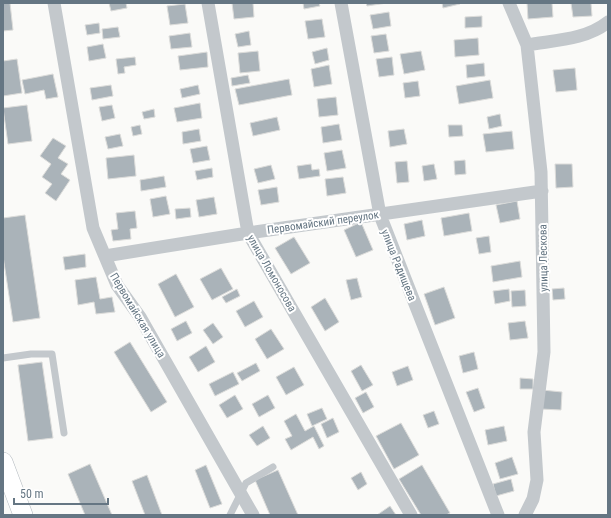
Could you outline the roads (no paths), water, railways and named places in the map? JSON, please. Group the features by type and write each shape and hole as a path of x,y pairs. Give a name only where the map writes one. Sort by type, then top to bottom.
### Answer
{"main road":[{"path":"3,462 23,515"}],"street":[{"name":"Первомайская улица","path":"54,3 93,228 117,285 140,317 241,493 252,515"},
{"name":"улица Ломоносова","path":"208,3 248,233 411,515"},
{"name":"улица Радищева","path":"341,3 380,215 498,515"},
{"name":"улица Лескова","path":"510,3 527,45 542,191 544,352 534,432 537,480 533,499 525,515"},
{"path":"527,45 580,37 600,28 608,22"},
{"name":"Первомайский переулок","path":"105,256 248,233 542,191"}],"lane":[{"path":"3,358 31,354 52,354 64,433"},
{"path":"230,515 246,483 273,467"}]}
